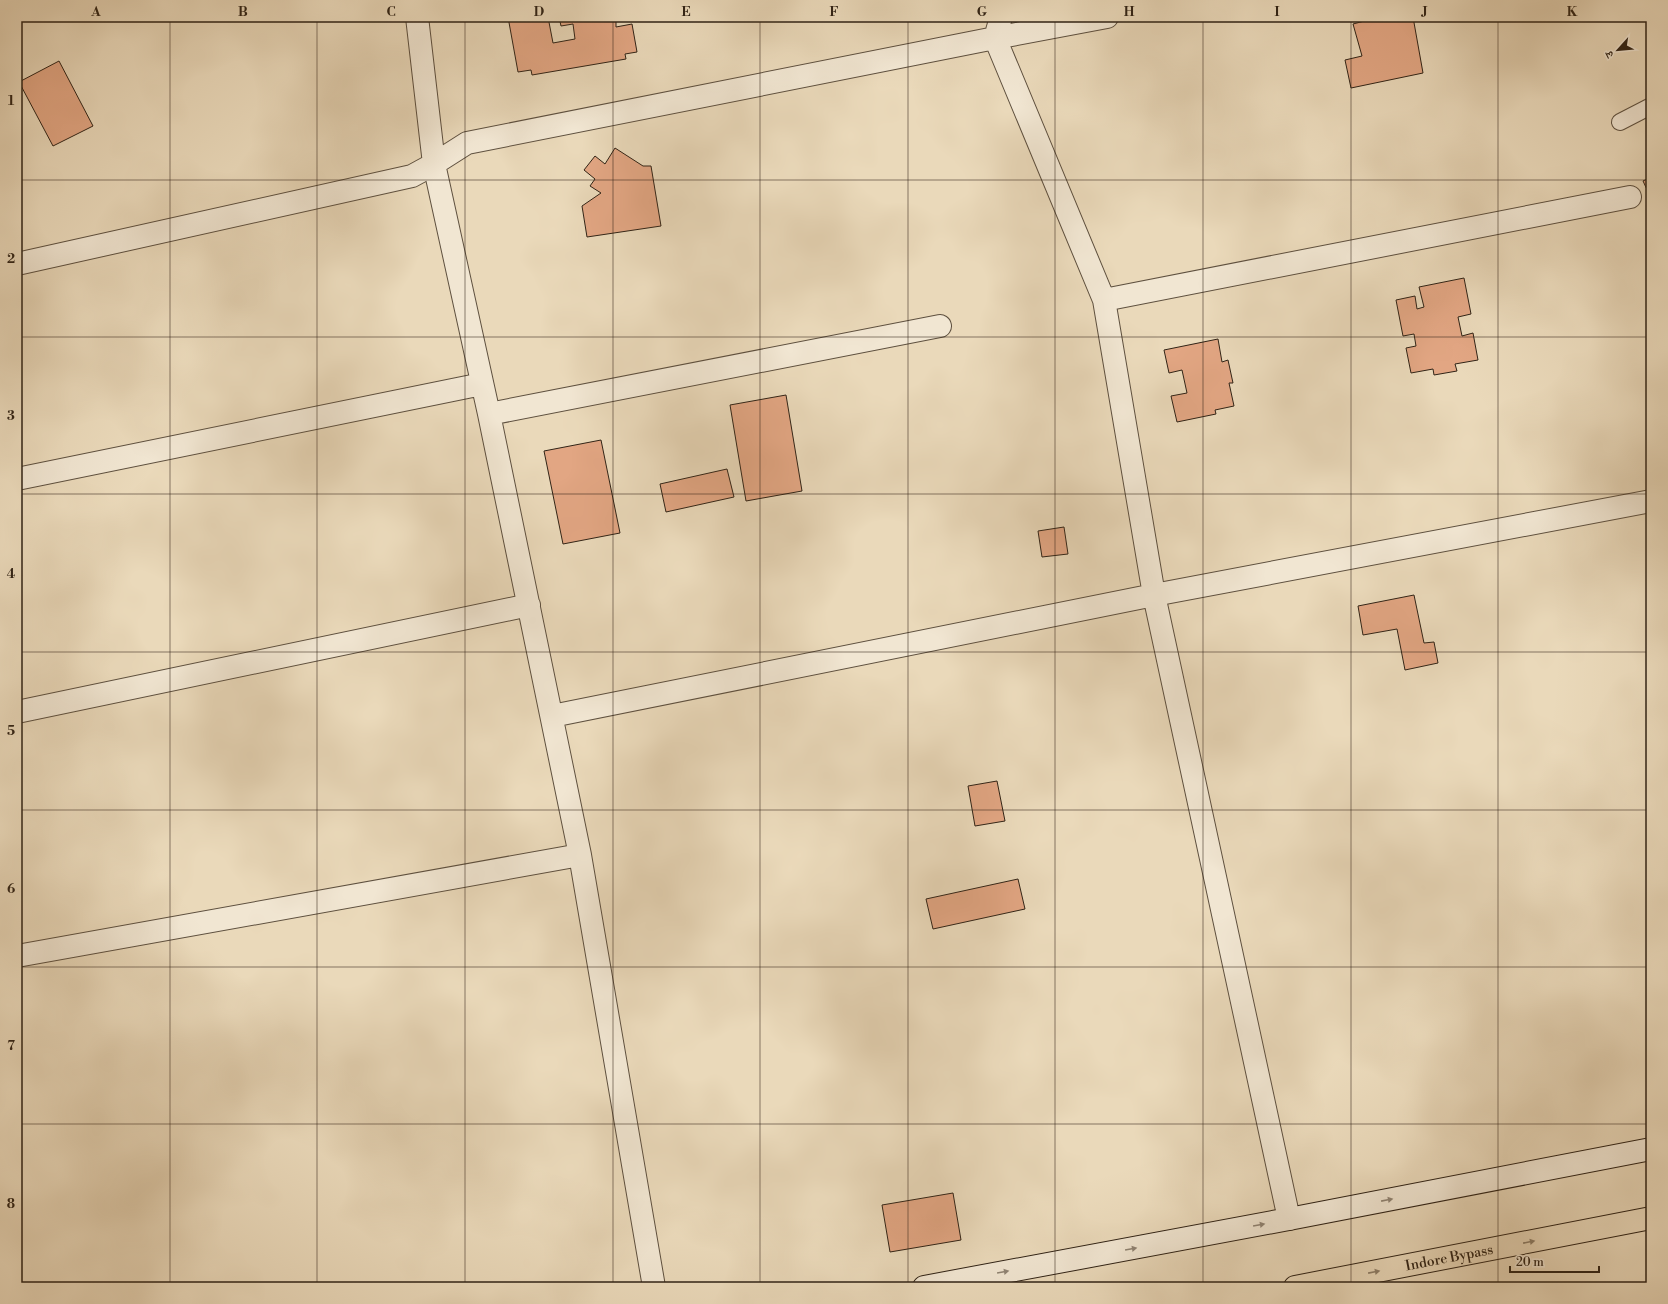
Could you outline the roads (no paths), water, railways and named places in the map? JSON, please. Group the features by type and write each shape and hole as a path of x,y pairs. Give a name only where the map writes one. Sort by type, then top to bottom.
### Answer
{"highway":[{"name":"Indore Bypass","path":"1295,1287 1651,1218"}],"street":[{"path":"417,17 434,164 489,414 580,855 654,1287"},
{"path":"983,17 995,38 1104,300 1154,595 1289,1219"},
{"path":"995,38 1001,17"},
{"path":"17,264 412,176 467,143 1107,17"},
{"path":"1104,300 1630,197"},
{"path":"489,414 940,326"},
{"path":"17,479 482,384"},
{"path":"552,716 1154,595 1651,501"},
{"path":"17,712 529,605"},
{"path":"17,956 580,855"},
{"path":"924,1287 1289,1219 1651,1149"}],"lane":[{"path":"1620,122 1651,106"}]}
